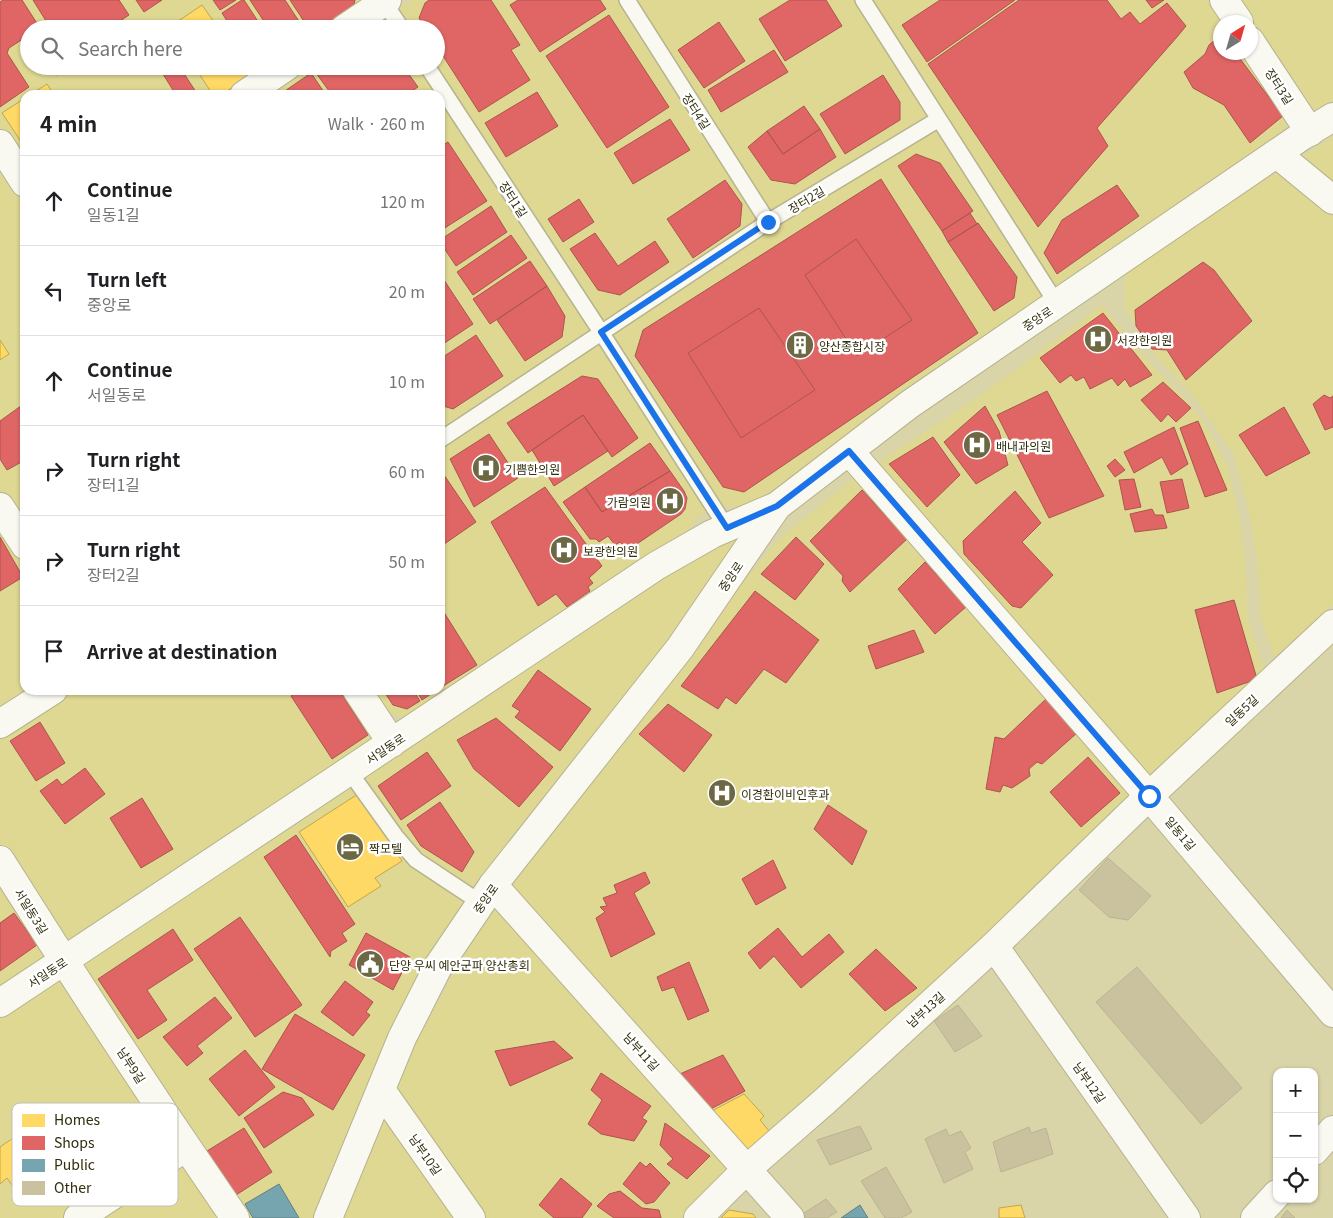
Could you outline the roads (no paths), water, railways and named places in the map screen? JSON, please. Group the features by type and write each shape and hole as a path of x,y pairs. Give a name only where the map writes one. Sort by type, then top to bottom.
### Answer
{"street":[{"path":"357,20 385,0"},
{"path":"1224,0 1234,15"},
{"name":"장터3길","path":"1258,53 1310,132"},
{"path":"252,90 274,75"},
{"name":"중앙로","path":"328,1218 402,1038 438,965 487,894 680,648 777,506 910,404 1333,117"},
{"path":"0,144 20,175"},
{"path":"1277,154 1333,200"},
{"name":"일동1길","path":"849,451 1149,796 1333,1013"},
{"name":"서일동로","path":"0,1003 656,566 712,534 777,506"},
{"path":"0,507 20,537"},
{"name":"일동5길","path":"1149,796 1333,624"},
{"path":"0,724 45,695"},
{"path":"360,695 392,743"},
{"name":"남부13길","path":"698,1218 747,1169 825,1101 994,946 1149,796"},
{"name":"서일동3길","path":"0,860 64,961"},
{"name":"남부11길","path":"487,894 747,1169 790,1218"},
{"name":"남부12길","path":"994,946 1186,1218"},
{"name":"남부9길","path":"64,961 157,1103"},
{"name":"남부10길","path":"381,1090 471,1218"},
{"path":"1318,1147 1333,1130"},
{"name":"남부9길","path":"178,1135 235,1218"},
{"path":"178,1152 186,1147"},
{"path":"1255,1218 1273,1198"},
{"path":"78,1218 96,1206"}],"lane":[{"path":"385,0 397,20"},
{"name":"장터4길","path":"627,0 768,222"},
{"path":"863,0 1057,304"},
{"name":"장터1길","path":"433,75 443,90"},
{"name":"장터1길","path":"445,94 727,528"},
{"name":"장터2길","path":"601,332 768,222 939,119"},
{"path":"445,437 601,332"},
{"path":"349,771 397,838 416,860 487,894"}],"place":[{"name":"서강한의원","path":"1098,339"},
{"name":"양산종합시장","path":"800,345"},
{"name":"배내과의원","path":"977,445"},
{"name":"기쁨한의원","path":"486,468"},
{"name":"가람의원","path":"670,501"},
{"name":"보광한의원","path":"564,550"},
{"name":"이경환이비인후과","path":"722,793"},
{"name":"짝모텔","path":"350,847"},
{"name":"단양 우씨 예안군파 양산총회","path":"370,964"}]}
